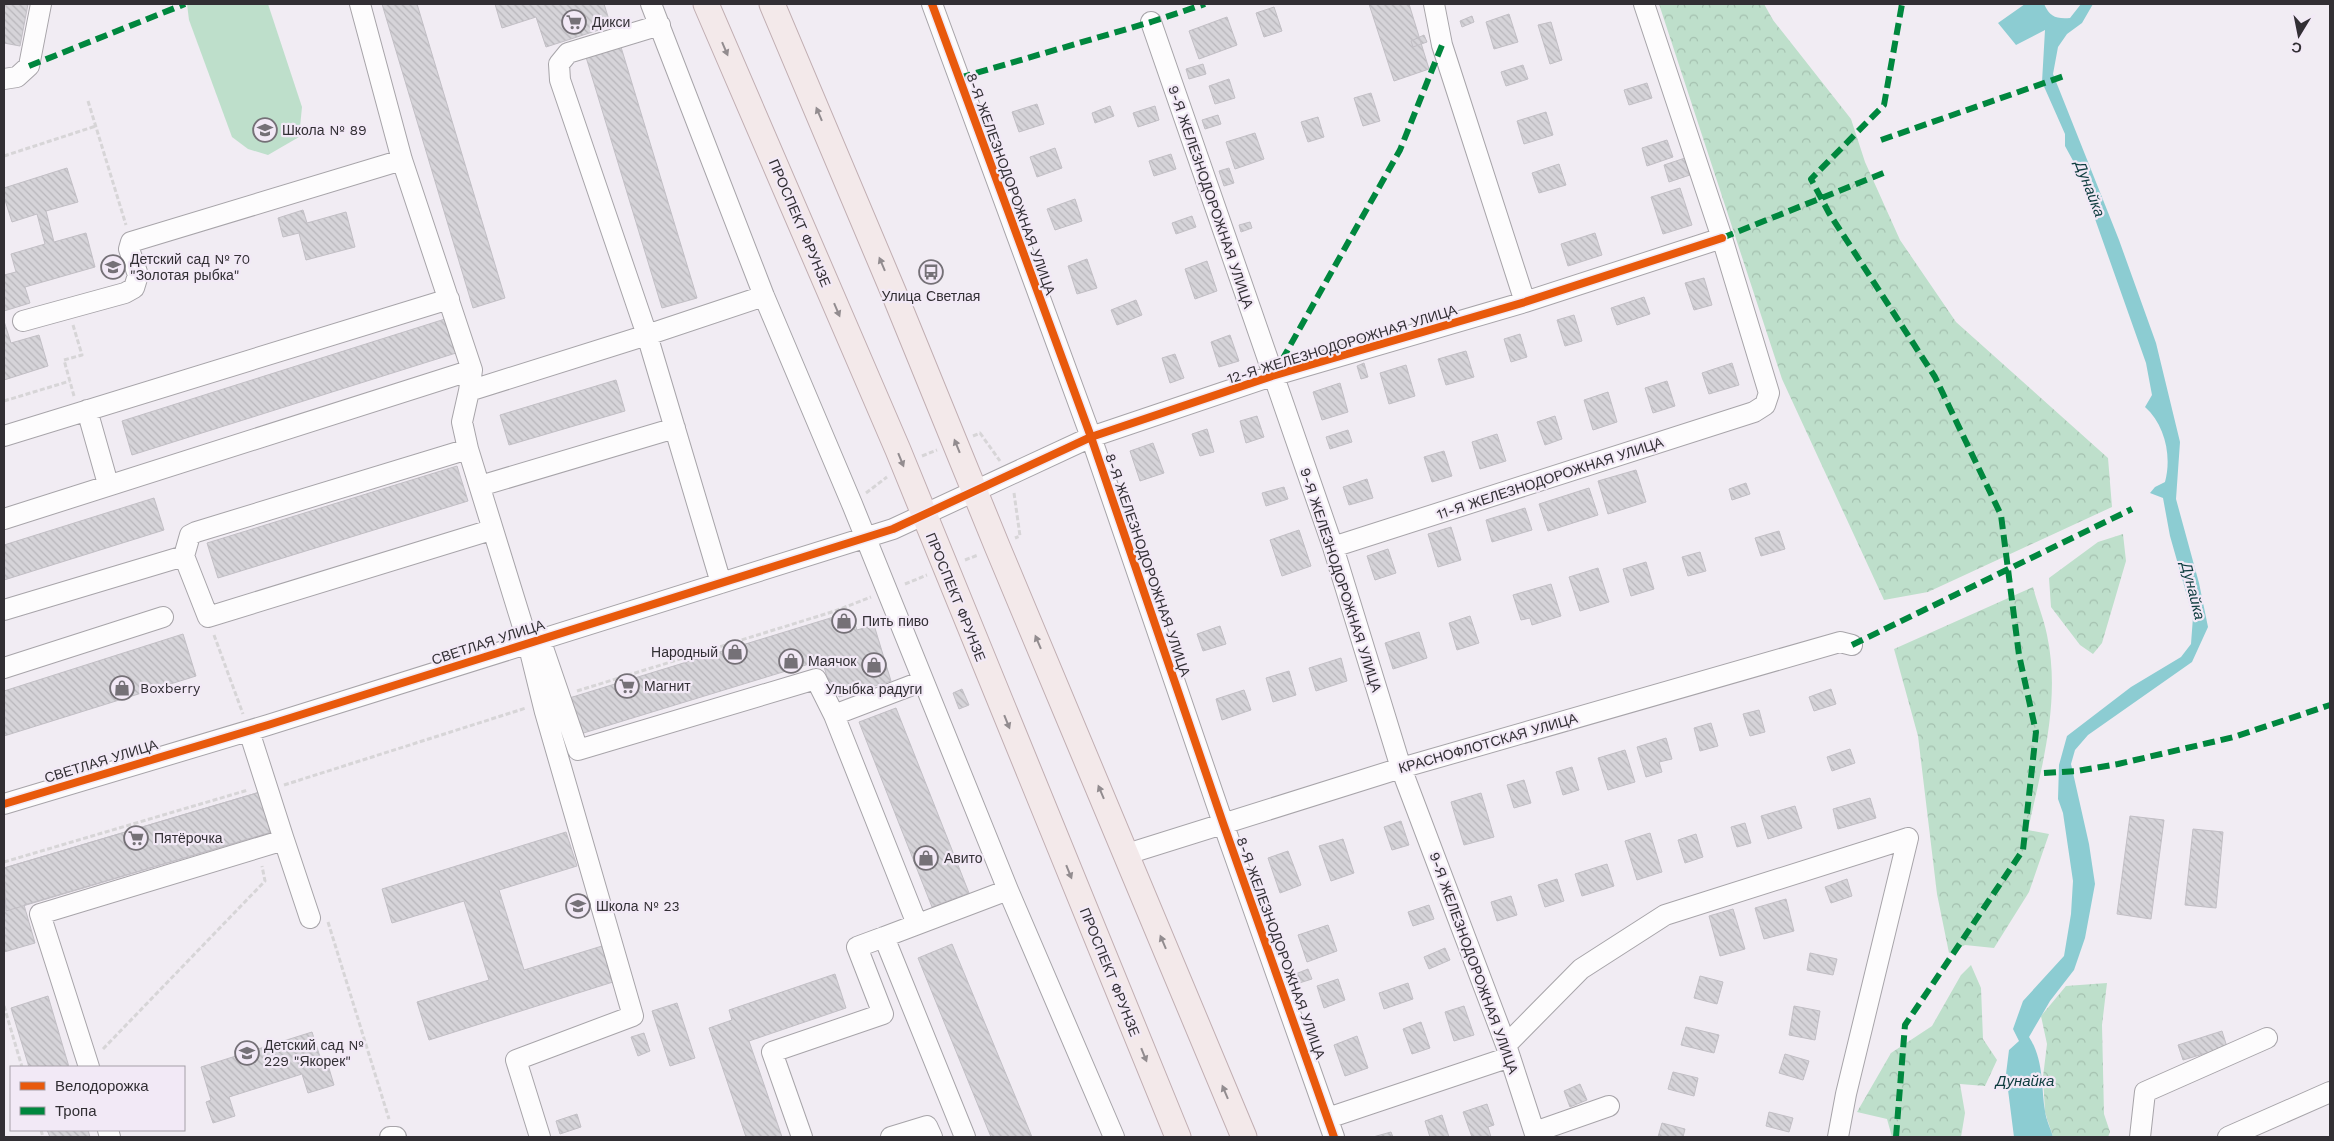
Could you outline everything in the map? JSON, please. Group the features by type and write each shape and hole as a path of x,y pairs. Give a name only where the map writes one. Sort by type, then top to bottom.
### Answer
{"main road":[{"name":"ПРОСПЕКТ ФРУНЗЕ","path":"706,4 890,432 1178,1137"},
{"path":"772,4 1244,1137"}],"street":[{"path":"4,79 17,77 29,66 41,4"},
{"path":"360,4 402,160 472,370 462,422 468,449 491,530 534,641 551,699 633,1016 516,1060 540,1137"},
{"path":"651,4 764,296 1008,890 1114,1137"},
{"name":"8-Я ЖЕЛЕЗНОДОРОЖНАЯ УЛИЦА","path":"932,4 1091,437 1223,823 1334,1137"},
{"path":"1434,4 1442,45 1525,302"},
{"path":"1644,4 1722,238"},
{"name":"9-Я ЖЕЛЕЗНОДОРОЖНАЯ УЛИЦА","path":"1151,22 1333,548 1401,768 1508,1051 1536,1134"},
{"path":"660,25 568,53 559,64 560,80 647,335 721,583"},
{"path":"24,321 125,293 134,288 138,274 128,249 131,242 402,160"},
{"name":"12-Я ЖЕЛЕЗНОДОРОЖНАЯ УЛИЦА","path":"975,492 1091,437 1272,376 1525,302 1722,238"},
{"name":"11-Я ЖЕЛЕЗНОДОРОЖНАЯ УЛИЦА","path":"1333,548 1754,412 1765,404 1769,392 1722,238"},
{"path":"469,391 764,296"},
{"path":"4,436 449,300"},
{"path":"4,519 108,484 472,370"},
{"path":"83,411 108,484"},
{"path":"480,486 675,428"},
{"path":"468,449 190,534 184,556 208,617 491,530"},
{"name":"СВЕТЛАЯ УЛИЦА","path":"4,804 249,731 865,538 893,529 975,492"},
{"path":"4,610 184,556"},
{"path":"4,668 163,617"},
{"name":"КРАСНОФЛОТСКАЯ УЛИЦА","path":"1127,854 1401,768 1840,642 1852,645"},
{"path":"551,699 578,750 816,679 834,715 917,924"},
{"path":"834,715 923,681"},
{"path":"249,731 275,780 284,840 318,918"},
{"path":"1328,1118 1508,1051 1581,968 1665,915 1908,838 1846,1094 1838,1137"},
{"path":"89,1066 40,914 284,840"},
{"path":"802,1137 772,1052 883,1014 857,947 1008,890"},
{"path":"884,937 966,1137"},
{"path":"2140,1137 2145,1092 2267,1038"},
{"path":"2228,1137 2330,1092"},
{"path":"1536,1134 1609,1106"},
{"path":"891,1137 927,1126 932,1137"}],"path":[{"path":"88,101 131,242"},
{"path":"4,156 96,126"},
{"path":"68,308 82,355 64,360 70,381 83,411"},
{"path":"4,401 70,381"},
{"path":"4,862 275,780 286,785 551,699 835,611 1020,536"},
{"path":"208,617 249,731"},
{"path":"275,780 286,785"},
{"path":"89,1066 265,881 258,848"},
{"path":"318,918 394,1137"},
{"path":"4,1006 22,1066"}],"green space":[{"path":"187,4 268,4 302,107 299,137 268,155 248,149 232,137 189,20"},
{"path":"1659,4 1764,4 1773,20 1851,119 1865,162 1900,240 1956,322 2108,458 2112,507 1928,592 1884,600 1782,379"},
{"path":"2123,534 2126,561 2102,643 2093,654 2080,645 2051,607 2049,578 2098,542"},
{"path":"2033,587 2047,635 2051,659 2052,684 2048,733 2028,830 2049,834 2029,892 1994,948 1965,945 1949,953 1937,894 1918,736 1894,649"},
{"path":"1971,965 1981,988 1983,1039 1997,1060 1985,1086 1960,1084 1965,1113 1961,1137 1892,1137 1887,1119 1857,1112 1891,1053 1932,1026 1961,975"},
{"path":"2107,983 2102,1025 2104,1114 2110,1132 2108,1137 2053,1137 2045,1112 2043,1077 2047,1044 2041,1016 2066,986"}],"water":[{"name":"Дунайка","path":"2025,4 2044,4 2054,16 2070,18 2081,4 2093,4 2082,23 2067,34 2058,47 2053,74 2119,240 2156,343 2180,442 2176,499 2199,583 2208,627 2192,662 2088,735 2075,750 2071,764 2089,844 2095,884 2085,938 2074,970 2050,1001 2029,1037 2040,1064 2046,1114 2053,1137 2014,1137 2006,1074 2009,1050 2019,1041 2013,1029 2023,1001 2064,956 2071,914 2073,881 2063,813 2058,799 2059,765 2067,736 2131,687 2181,657 2191,644 2193,617 2170,536 2163,498 2150,493 2155,487 2165,482 2168,462 2162,432 2152,414 2145,407 2152,395 2146,363 2077,168 2065,146 2065,134 2042,82 2045,30 2016,45 1998,23"}],"building":[{"path":"4,4 28,4 20,46 4,43"},
{"path":"382,4 417,4 505,298 473,308"},
{"name":"Дикси","path":"495,4 604,4 611,26 546,47 536,17 502,28"},
{"path":"1369,4 1409,4 1429,69 1394,81"},
{"path":"1274,7 1282,31 1264,37 1256,13"},
{"path":"1509,14 1518,42 1494,49 1486,22"},
{"path":"1472,16 1474,22 1462,27 1460,21"},
{"path":"1227,17 1237,45 1199,59 1189,31"},
{"path":"1551,22 1562,60 1550,64 1538,25"},
{"path":"1424,35 1427,42 1413,47 1411,41"},
{"path":"621,47 697,298 662,308 586,57"},
{"path":"1203,64 1206,74 1189,79 1186,69"},
{"path":"1523,65 1528,79 1506,86 1501,72"},
{"path":"1229,79 1235,98 1215,104 1209,86"},
{"path":"1647,83 1652,98 1629,105 1624,90"},
{"path":"1371,93 1380,121 1363,126 1354,98"},
{"path":"1037,104 1044,124 1019,132 1012,112"},
{"path":"1110,106 1114,116 1095,123 1092,113"},
{"path":"1155,106 1159,120 1138,127 1133,113"},
{"path":"1546,112 1553,135 1524,144 1517,121"},
{"path":"1218,115 1221,124 1205,129 1202,120"},
{"path":"1318,117 1324,137 1308,142 1301,122"},
{"path":"1255,133 1264,159 1235,169 1226,142"},
{"path":"1667,140 1673,157 1647,166 1642,148"},
{"path":"1055,148 1062,168 1037,177 1030,157"},
{"path":"1171,154 1176,169 1154,176 1149,161"},
{"path":"1685,158 1690,175 1669,182 1664,165"},
{"path":"1559,164 1566,185 1539,193 1532,173"},
{"path":"67,168 78,202 46,211 54,242 86,233 95,267 25,287 30,303 4,311 4,275 16,272 11,254 45,244 37,214 12,222 4,197 4,188"},
{"path":"1229,168 1234,183 1224,186 1219,171"},
{"path":"1680,188 1692,225 1663,234 1651,197"},
{"path":"1075,199 1082,221 1055,230 1047,209"},
{"path":"303,210 307,223 346,212 355,247 306,260 299,233 283,237 278,218"},
{"path":"1192,216 1196,227 1176,234 1172,223"},
{"path":"1250,222 1252,228 1241,232 1239,225"},
{"path":"1595,233 1602,255 1568,266 1561,244"},
{"path":"1087,259 1097,288 1077,294 1068,266"},
{"path":"1207,261 1217,291 1195,299 1185,269"},
{"path":"1704,278 1712,305 1694,310 1685,283"},
{"path":"1644,297 1650,314 1617,325 1611,308"},
{"path":"1136,300 1142,315 1117,325 1111,310"},
{"path":"1574,315 1582,341 1565,346 1557,320"},
{"path":"445,319 456,353 132,455 122,421"},
{"path":"4,321 11,343 39,335 48,366 4,380"},
{"path":"1520,334 1527,357 1511,362 1504,339"},
{"path":"1230,335 1239,361 1219,367 1211,342"},
{"path":"1466,351 1474,377 1446,385 1438,359"},
{"path":"1175,354 1184,378 1170,383 1162,358"},
{"path":"1364,363 1368,377 1361,379 1357,366"},
{"path":"1732,363 1739,385 1709,394 1702,373"},
{"path":"1406,365 1415,396 1389,404 1380,373"},
{"path":"616,380 625,411 509,445 500,415"},
{"path":"1667,381 1675,406 1653,413 1645,388"},
{"path":"1340,383 1348,412 1322,420 1313,392"},
{"path":"1608,392 1617,422 1593,430 1584,400"},
{"path":"1257,416 1264,437 1246,443 1240,421"},
{"path":"1555,416 1562,439 1545,445 1537,422"},
{"path":"1207,429 1214,452 1200,456 1192,434"},
{"path":"1348,430 1352,442 1330,449 1326,437"},
{"path":"1497,434 1506,461 1480,469 1472,442"},
{"path":"1153,443 1164,473 1140,481 1130,451"},
{"path":"1444,451 1452,476 1432,482 1424,457"},
{"path":"457,466 468,501 218,578 207,543"},
{"path":"1636,470 1646,502 1608,514 1598,481"},
{"path":"1367,479 1373,498 1349,505 1343,487"},
{"path":"1746,483 1750,494 1732,500 1729,489"},
{"path":"1284,487 1288,499 1266,506 1262,493"},
{"path":"1589,488 1598,515 1548,531 1539,504"},
{"path":"154,498 164,530 4,580 4,545"},
{"path":"1525,508 1532,530 1492,542 1486,520"},
{"path":"1451,527 1461,560 1438,567 1428,534"},
{"path":"1299,530 1311,566 1282,576 1270,540"},
{"path":"1779,531 1785,549 1761,556 1755,538"},
{"path":"1388,549 1396,573 1375,580 1367,556"},
{"path":"1700,552 1706,571 1688,576 1682,557"},
{"path":"1646,562 1654,589 1631,596 1623,569"},
{"path":"1598,568 1609,602 1580,611 1569,577"},
{"path":"1551,584 1561,616 1532,625 1530,618 1521,620 1513,595"},
{"path":"852,615 857,630 874,625 891,681 839,697 835,685 830,687 822,660 577,735 566,699 837,616 838,619"},
{"path":"1470,616 1479,643 1457,650 1449,623"},
{"path":"1220,626 1226,644 1203,651 1197,634"},
{"path":"1419,632 1427,658 1393,669 1385,643"},
{"path":"183,634 196,676 4,736 4,691"},
{"path":"1341,658 1347,681 1316,691 1309,668"},
{"path":"1289,671 1296,695 1273,702 1266,678"},
{"path":"962,689 969,705 959,709 953,693"},
{"path":"1831,689 1836,704 1814,711 1809,697"},
{"path":"1244,690 1251,710 1222,720 1216,699"},
{"path":"896,708 969,893 932,907 859,722"},
{"path":"1759,710 1765,732 1750,736 1743,714"},
{"path":"1711,723 1718,746 1700,751 1694,728"},
{"path":"1666,738 1672,759 1659,762 1662,772 1646,777 1637,747"},
{"path":"1850,749 1855,763 1832,771 1827,757"},
{"path":"1625,750 1635,782 1608,790 1598,758"},
{"path":"1572,767 1579,790 1563,795 1556,772"},
{"path":"1524,780 1531,803 1514,808 1507,785"},
{"path":"260,792 272,832 6,911 4,868"},
{"path":"260,792 272,832 24,905 35,943 4,952 4,868"},
{"path":"1481,793 1494,837 1464,845 1451,802"},
{"path":"1870,798 1876,818 1838,829 1833,809"},
{"path":"1795,806 1802,828 1768,839 1761,816"},
{"path":"2130,816 2164,820 2151,919 2117,914"},
{"path":"1401,821 1409,845 1392,850 1384,827"},
{"path":"1745,823 1751,843 1737,847 1731,827"},
{"path":"2193,829 2223,832 2216,908 2185,905"},
{"path":"566,832 577,866 499,890 524,970 602,946 613,982 429,1040 417,1002 489,980 464,901 392,923 382,889"},
{"path":"1650,833 1662,872 1637,880 1625,841"},
{"path":"1696,834 1703,857 1685,863 1678,840"},
{"path":"1343,839 1354,873 1331,881 1319,846"},
{"path":"1288,851 1301,885 1280,893 1268,858"},
{"path":"1607,864 1614,886 1582,896 1575,874"},
{"path":"1557,879 1564,901 1545,907 1538,885"},
{"path":"1847,879 1852,896 1831,903 1825,887"},
{"path":"1511,896 1517,915 1497,921 1491,902"},
{"path":"1786,899 1794,931 1764,939 1755,908"},
{"path":"1429,905 1434,919 1413,926 1408,912"},
{"path":"1733,909 1745,949 1720,956 1709,916"},
{"path":"1328,925 1337,951 1307,962 1298,935"},
{"path":"952,944 1032,1137 991,1137 918,958"},
{"path":"1445,948 1450,960 1429,969 1424,957"},
{"path":"1810,953 1837,959 1833,975 1807,970"},
{"path":"1308,969 1312,979 1296,984 1293,975"},
{"path":"835,974 846,1008 749,1041 782,1137 746,1137 709,1028 732,1020 729,1010"},
{"path":"1700,976 1723,982 1717,1004 1694,998"},
{"path":"1338,979 1345,1000 1324,1008 1317,986"},
{"path":"1408,983 1413,999 1384,1009 1379,993"},
{"path":"48,996 69,1066 29,1066 11,1008"},
{"path":"677,1003 695,1058 670,1066 652,1011"},
{"path":"1464,1006 1474,1035 1454,1041 1445,1012"},
{"path":"1794,1006 1820,1011 1815,1040 1789,1035"},
{"path":"1421,1022 1430,1048 1412,1054 1403,1029"},
{"path":"1686,1027 1719,1035 1714,1053 1681,1045"},
{"path":"2222,1031 2227,1047 2183,1060 2178,1045"},
{"path":"312,1032 323,1066 328,1065 334,1085 308,1093 302,1074 229,1097 235,1116 213,1123 206,1102 211,1100 201,1067"},
{"path":"644,1033 650,1051 638,1056 631,1037"},
{"path":"1357,1036 1368,1068 1345,1076 1334,1045"},
{"path":"1785,1054 1809,1061 1803,1080 1779,1073"},
{"path":"1673,1072 1698,1078 1694,1096 1668,1089"},
{"path":"1580,1084 1587,1100 1570,1107 1564,1091"},
{"path":"1487,1104 1494,1125 1488,1127 1491,1137 1472,1137 1463,1112"},
{"path":"1769,1112 1793,1118 1789,1132 1766,1126"},
{"path":"577,1114 581,1127 560,1134 556,1121"},
{"path":"1442,1115 1449,1137 1430,1137 1425,1121"},
{"path":"1662,1123 1685,1129 1683,1137 1658,1137"},
{"path":"47,1131 88,1131 90,1137 50,1137"},
{"path":"1391,1132 1393,1137 1373,1137"}],"marked path":[{"path":"29,66 185,4"},
{"path":"959,78 1151,22 1205,4"},
{"path":"1896,1137 1905,1025 2023,850 2036,732 2019,655 2001,515 1935,377 1829,213 1811,179 1884,105 1902,4"},
{"path":"1273,376 1400,150 1442,45"},
{"path":"1881,140 2067,75"},
{"path":"1722,238 1886,172"},
{"path":"1852,645 2132,509"},
{"path":"2044,773 2077,771 2118,764 2234,737 2330,705"}],"cycle path":[{"path":"932,4 1091,437 1223,823 1334,1137"},
{"path":"4,804 268,725 893,529 1091,437 1272,376 1525,302 1722,238"}],"place":[{"name":"Дикси","path":"574,22"},
{"name":"Школа № 89","path":"265,130"},
{"name":"Детский сад № 70 \"Золотая рыбка\"","path":"113,267"},
{"name":"Улица Светлая","path":"931,272"},
{"name":"Пить пиво","path":"844,621"},
{"name":"Народный","path":"735,652"},
{"name":"Маячок","path":"791,661"},
{"name":"Улыбка радуги","path":"874,665"},
{"name":"Магнит","path":"627,686"},
{"name":"Boxberry","path":"122,688"},
{"name":"Пятёрочка","path":"136,838"},
{"name":"Авито","path":"926,858"},
{"name":"Школа № 23","path":"578,906"},
{"name":"Детский сад № 229 \"Якорек\"","path":"247,1053"}]}
